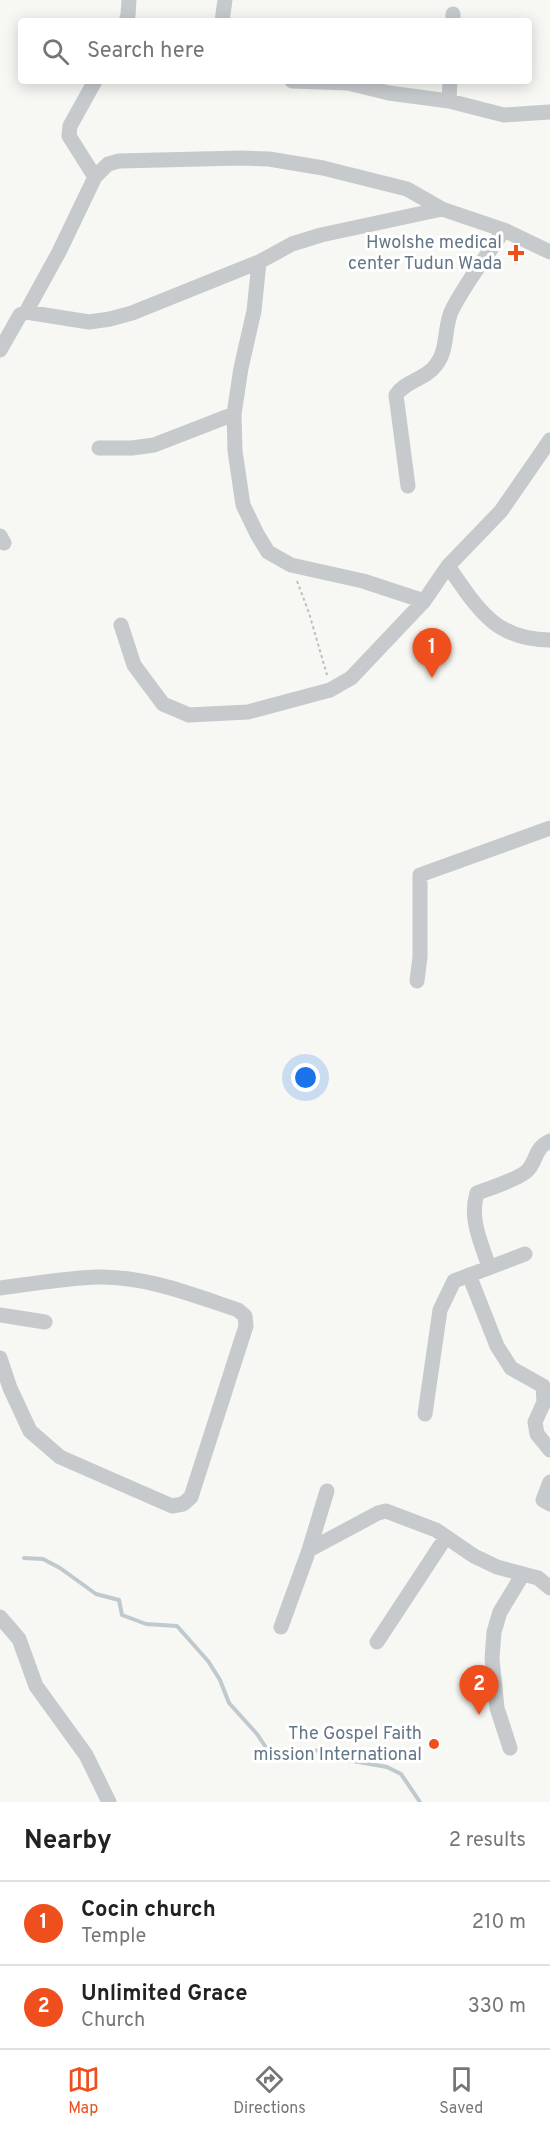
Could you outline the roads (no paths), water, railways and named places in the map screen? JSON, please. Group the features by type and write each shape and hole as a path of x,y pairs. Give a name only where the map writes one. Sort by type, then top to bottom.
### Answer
{"street":[{"path":"127,18 129,0"},
{"path":"222,18 225,0"},
{"path":"93,84 70,126 69,136 95,177"},
{"path":"352,84 389,93 449,101 504,115 550,112"},
{"path":"449,101 450,84"},
{"path":"0,350 20,315 26,312 59,252 95,177 108,164 119,161 242,158 269,159 323,168 407,189 442,209 504,230 550,252"},
{"path":"26,312 89,322 110,319 132,313 259,261 292,244 442,209"},
{"path":"408,486 396,395 398,391 425,376 436,366 442,354 451,313 504,230"},
{"path":"259,261 254,311 241,368 234,414 235,451 243,505 268,552 291,565 363,582 424,602"},
{"path":"99,447 132,448 154,445 234,414"},
{"path":"121,626 134,665 163,704 189,715 248,711 330,690 351,678 424,602 448,566 501,511 550,442"},
{"path":"448,566 481,612 509,634 532,640 550,640"},
{"path":"417,981 420,957 420,875 550,828"},
{"path":"489,1267 474,1216 473,1206 477,1193 525,1173 533,1163 536,1151 550,1141"},
{"path":"425,1414 440,1310 454,1281 525,1254"},
{"path":"469,1275 497,1346 511,1368 543,1386 544,1402 535,1422 537,1434 550,1450"},
{"path":"0,1287 99,1277 137,1280 168,1286 238,1310 244,1316 246,1326 191,1497 183,1504 172,1506 60,1457 30,1431 10,1388 0,1358"},
{"path":"0,1315 45,1322"},
{"path":"550,1482 543,1500 550,1503"},
{"path":"281,1627 309,1550 327,1491"},
{"path":"309,1550 378,1513 386,1511 436,1530 474,1556 538,1578 550,1588"},
{"path":"377,1642 446,1537"},
{"path":"510,1748 497,1708 492,1659 494,1632 500,1612 523,1574"},
{"path":"0,1617 19,1639 36,1686 86,1755 109,1802"}],"waterway":[{"path":"24,1558 43,1559 60,1568 96,1594 119,1600 122,1615 146,1624 177,1626 208,1661 220,1680 229,1703 257,1734 267,1749 308,1754 318,1750 347,1760 387,1767 401,1774 420,1802"}],"place":[{"name":"Hwolshe medical center Tudun Wada","path":"516,253"},
{"name":"Cocin church","path":"432,678"},
{"name":"Unlimited Grace","path":"479,1715"},
{"name":"The Gospel Faith mission International","path":"434,1744"}]}
